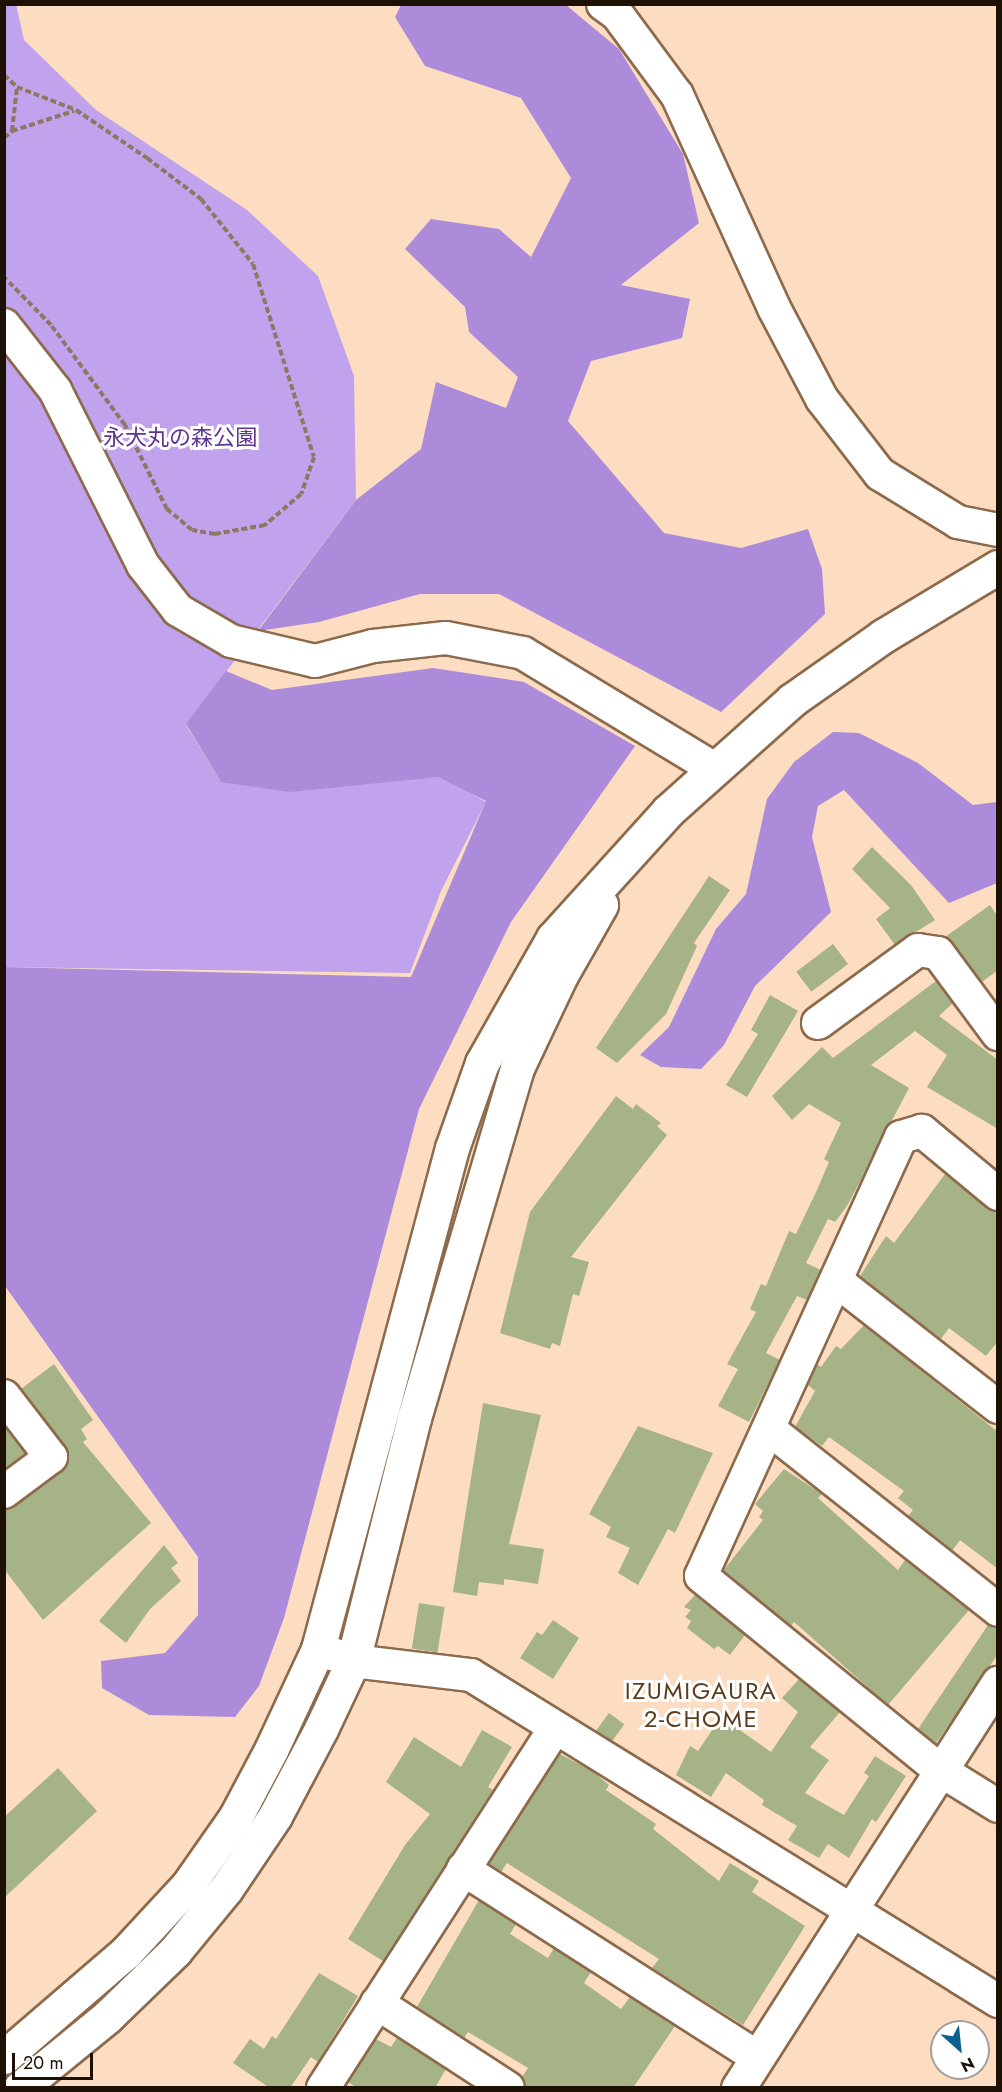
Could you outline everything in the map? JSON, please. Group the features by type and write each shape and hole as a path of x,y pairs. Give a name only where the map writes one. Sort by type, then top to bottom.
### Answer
{"street":[{"path":"603,4 617,14 676,95 774,308 822,399 880,474 958,522 998,530"},
{"path":"4,325 55,390 142,565 178,610 231,641 315,661 373,646 446,639 523,653 713,768"},
{"path":"4,2057 126,1952 188,1885 235,1818 318,1649 431,1222 482,1064 553,938 668,811 713,768 801,693 883,636 998,567"},
{"path":"20,2088 107,2017 175,1952 226,1888 275,1816 353,1661 421,1395 517,1068 561,975 599,908 668,811"},
{"path":"818,1023 918,950 938,953 998,1034"},
{"path":"998,1194 922,1131 901,1137 838,1282 701,1576 940,1770 998,1806"},
{"path":"838,1282 998,1407"},
{"path":"4,1396 51,1457 4,1492"},
{"path":"769,1429 998,1610"},
{"path":"318,1649 353,1661 471,1676 554,1729 853,1908 998,2001"},
{"path":"738,2088 940,1770 998,1683"},
{"path":"323,2088 554,1729"},
{"path":"463,1869 757,2057"},
{"path":"377,2003 508,2088"}],"path":[{"path":"4,75 17,87 76,110 201,199 253,264 314,457 301,494 265,525 215,534 192,530 167,509 125,425 51,325 4,277"},
{"path":"12,131 17,87"},
{"path":"4,138 12,131 76,110"}],"green space":[{"name":"永犬丸の森公園","path":"16,4 24,40 96,110 247,210 318,276 354,376 356,500 186,725 221,782 443,777 486,802 441,891 410,973 5,967 4,5"}],"shaded area":[{"path":"401,5 566,5 619,49 683,154 699,223 621,285 690,299 682,338 591,361 568,421 664,533 741,548 808,529 822,569 825,614 721,712 499,594 420,594 319,622 258,631 356,500 421,449 436,382 506,408 518,377 469,332 465,307 405,249 431,219 499,229 531,257 571,178 521,98 425,66 395,17"},
{"path":"433,668 524,682 635,746 511,922 419,1109 284,1618 259,1686 235,1717 149,1715 102,1688 101,1661 165,1653 198,1615 198,1557 5,1286 5,967 411,977 486,801 439,777 290,792 221,782 186,724 226,671 272,690"},
{"path":"833,732 859,733 918,763 973,805 997,802 997,883 949,903 844,790 818,806 812,837 831,912 755,986 724,1045 701,1069 661,1067 640,1055 669,1027 716,929 746,894 767,799 794,762"}],"building":[{"path":"872,847 911,885 935,920 895,945 876,919 890,908 852,869"},
{"path":"709,876 730,890 694,943 697,946 666,1014 617,1063 596,1048"},
{"path":"990,905 998,917 998,970 982,982 945,937"},
{"path":"833,944 848,964 811,992 796,972"},
{"path":"936,981 953,1003 939,1016 998,1060 998,1129 927,1087 947,1055 915,1031 871,1065 909,1088 847,1206 835,1222 828,1219 806,1263 821,1270 807,1300 797,1296 766,1353 780,1360 749,1422 718,1406 738,1369 727,1364 756,1312 750,1309 761,1284 766,1286 789,1231 796,1234 817,1190 829,1162 824,1159 841,1123 809,1104 792,1120 772,1096 822,1047 833,1058"},
{"path":"770,995 798,1011 747,1097 726,1085 758,1034 751,1030"},
{"path":"616,1096 633,1109 636,1104 661,1123 657,1126 667,1135 571,1257 589,1262 579,1296 573,1294 560,1346 552,1343 550,1349 500,1333 530,1212"},
{"path":"945,1174 998,1212 998,1341 986,1356 949,1328 941,1339 860,1276 886,1236 894,1243"},
{"path":"864,1325 998,1432 998,1569 960,1540 952,1551 908,1516 913,1510 898,1498 904,1491 829,1437 822,1446 795,1427 815,1391 808,1385 817,1364 821,1367 836,1346 841,1349"},
{"path":"54,1364 93,1420 81,1429 87,1439 83,1442 151,1523 43,1620 4,1569 4,1510 68,1463 65,1446 21,1389"},
{"path":"483,1403 541,1415 509,1544 544,1549 538,1584 504,1579 504,1585 479,1582 477,1596 453,1592"},
{"path":"4,1426 26,1453 4,1469"},
{"path":"638,1426 713,1453 675,1533 668,1529 638,1585 618,1573 630,1548 606,1537 611,1527 589,1514"},
{"path":"784,1469 822,1494 818,1498 898,1570 905,1560 969,1610 888,1705 794,1622 791,1626 723,1571 763,1520 759,1517 763,1511 755,1504"},
{"path":"164,1545 178,1563 171,1568 181,1581 150,1609 126,1643 99,1621"},
{"path":"695,1595 745,1635 730,1655 718,1646 714,1649 687,1628 691,1621 685,1617 691,1610 684,1607"},
{"path":"419,1603 445,1607 437,1653 412,1648"},
{"path":"553,1620 579,1638 553,1679 520,1658 537,1632 542,1635"},
{"path":"988,1625 998,1628 998,1654 936,1743 918,1729"},
{"path":"799,1679 840,1712 810,1747 829,1760 805,1793 844,1815 869,1776 864,1773 875,1756 906,1776 876,1822 872,1819 849,1858 828,1844 819,1858 788,1840 797,1826 762,1805 764,1800 726,1773 711,1797 676,1775 690,1746 698,1751 721,1717 771,1752 798,1712 782,1698"},
{"path":"609,1713 624,1724 611,1742 596,1731"},
{"path":"482,1730 512,1747 488,1787 493,1790 383,1961 348,1939 405,1845 430,1814 386,1782 414,1737 461,1767"},
{"path":"560,1754 594,1772 609,1785 606,1790 656,1824 653,1829 719,1881 730,1863 759,1881 752,1892 805,1926 743,2025 652,1968 659,1959 507,1863 501,1872 489,1864"},
{"path":"58,1768 97,1811 4,1898 4,1817"},
{"path":"479,1900 516,1924 510,1934 548,1958 554,1948 591,1972 584,1983 621,2009 630,1997 675,2026 633,2088 526,2088 522,2077 528,2068 468,2032 464,2038 417,2007"},
{"path":"319,1973 358,1996 318,2062 311,2057 290,2088 270,2088 233,2063 250,2039 264,2049 272,2036 276,2039"},
{"path":"397,2038 446,2069 435,2088 357,2088 348,2082 376,2039 391,2047"}],"district":[{"name":"IZUMIGAURA 2-CHOME","path":"701,1705"}]}
